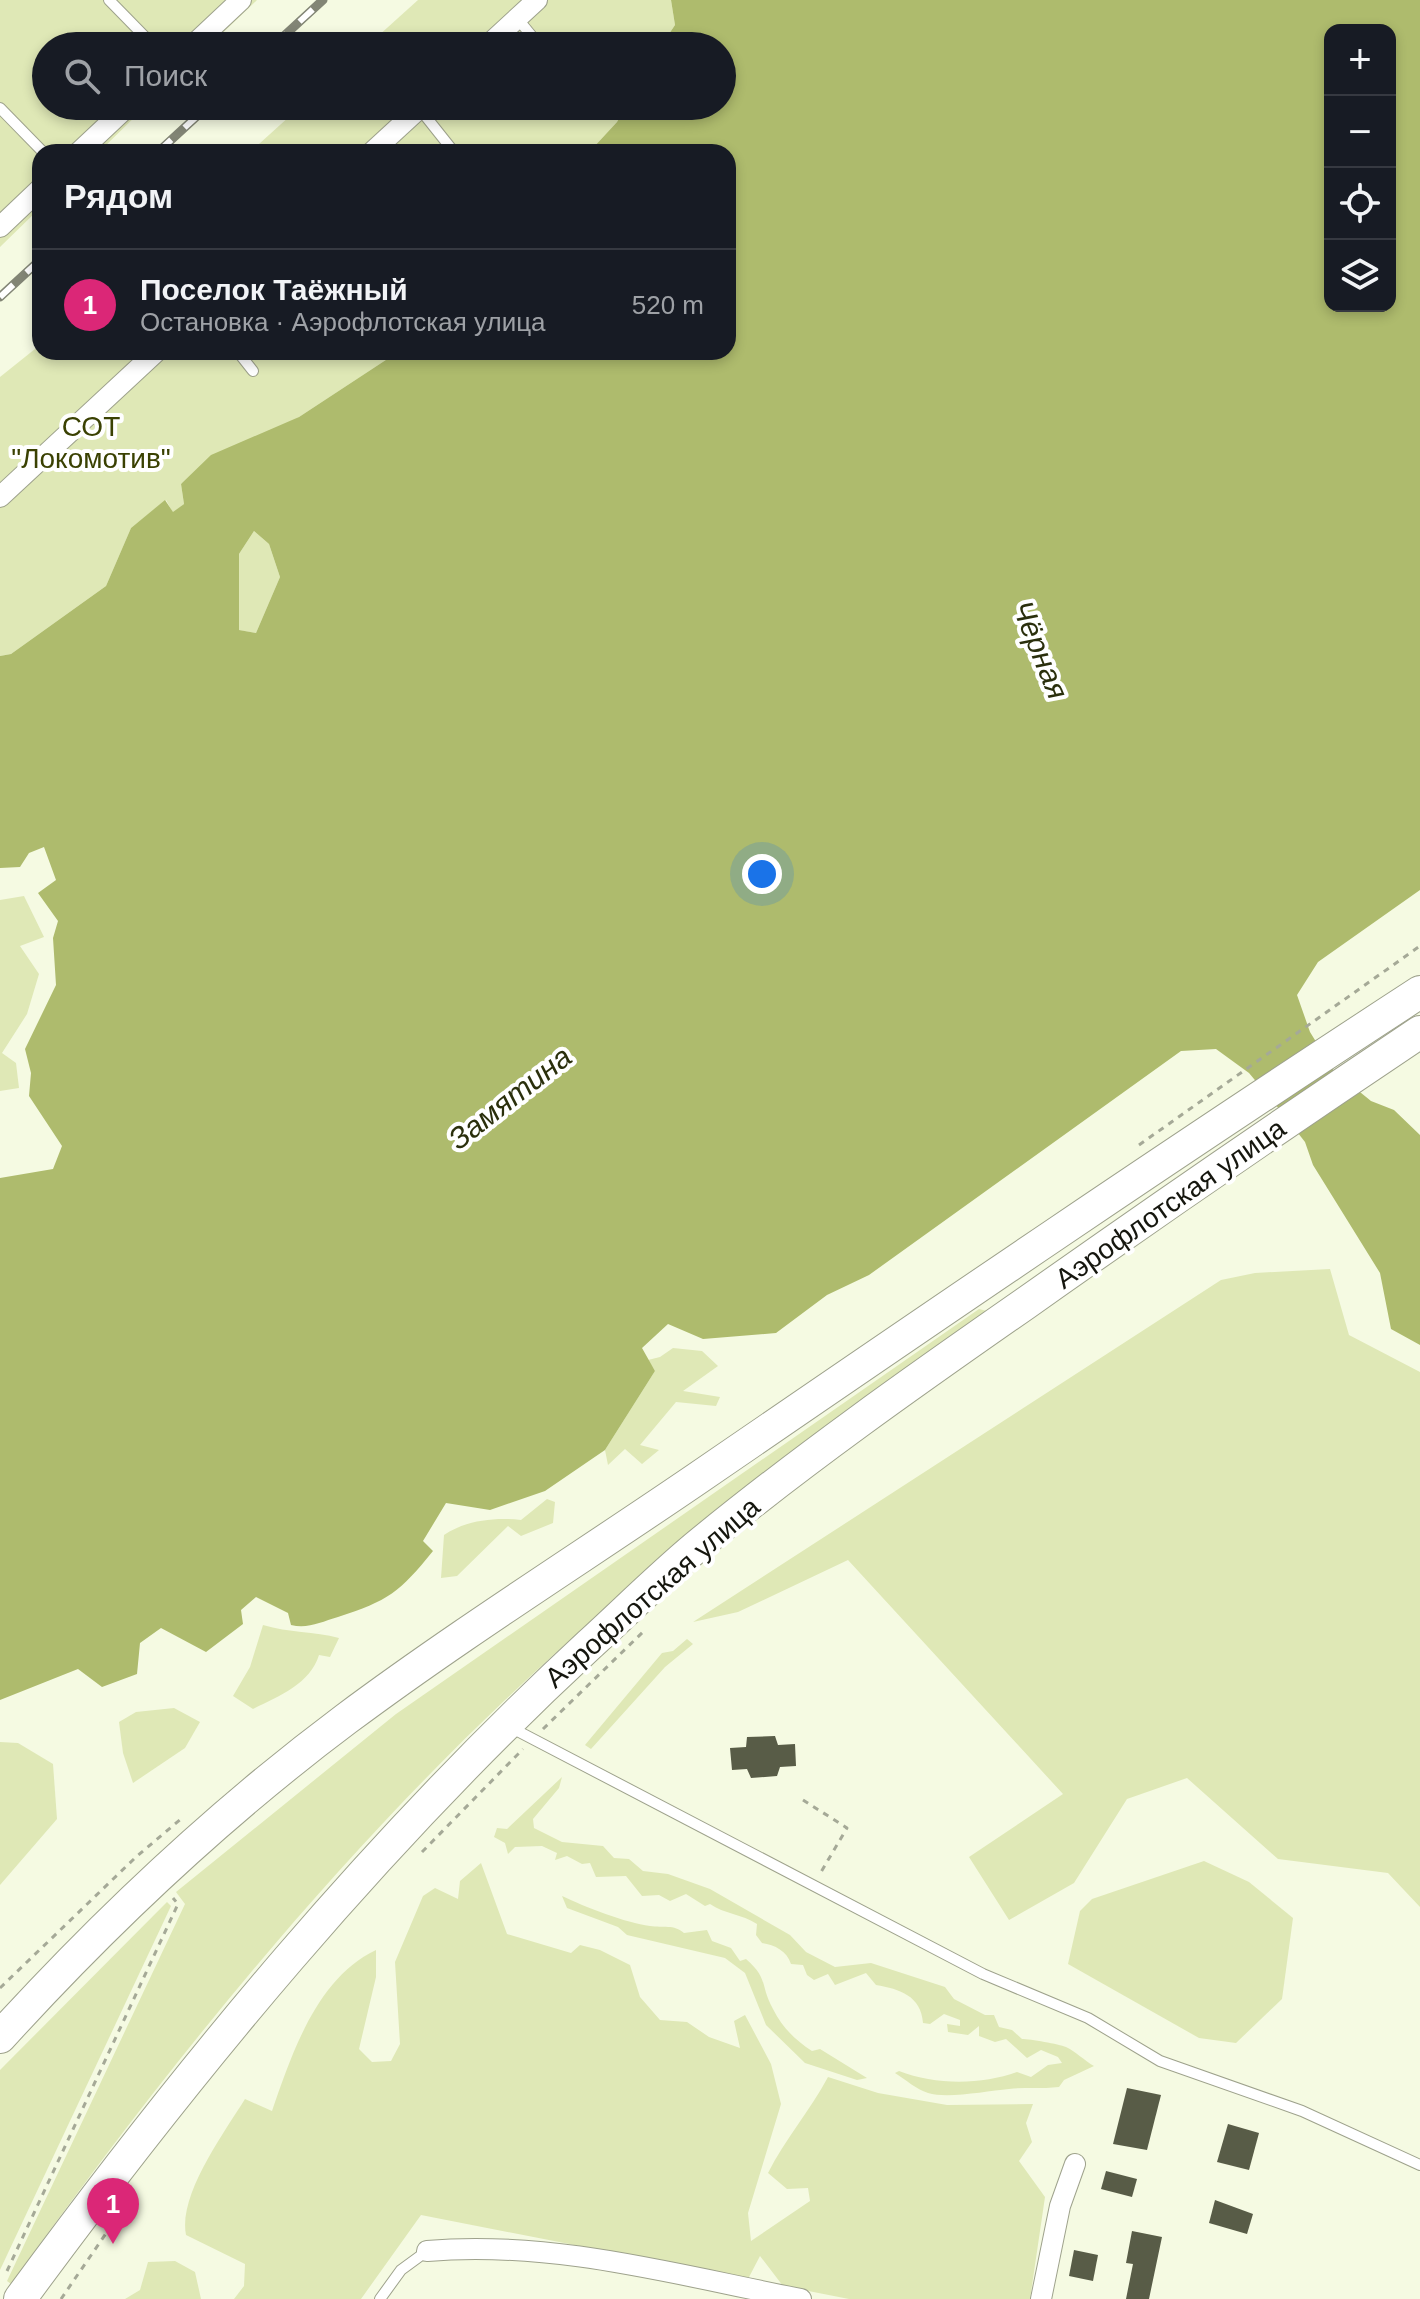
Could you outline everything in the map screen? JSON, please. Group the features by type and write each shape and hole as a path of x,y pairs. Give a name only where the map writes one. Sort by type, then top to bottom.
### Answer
{"main road":[{"name":"Аэрофлотская улица","path":"0,2037 51,1981 159,1880 248,1799 345,1720 799,1407 1420,992"},
{"name":"Аэрофлотская улица","path":"21,2298 147,2130 289,1955 385,1847 504,1724 693,1549 853,1425 1235,1156 1420,1032"}],"street":[{"path":"207,32 241,0"},
{"path":"502,32 537,0"},
{"path":"88,144 113,120"},
{"path":"381,144 407,120"},
{"path":"0,227 32,197"},
{"path":"0,497 147,360"},
{"path":"1041,2299 1060,2206 1075,2164"},
{"path":"427,2251 467,2248 560,2252 801,2299"}],"lane":[{"path":"109,0 140,32"},
{"path":"517,18 528,32"},
{"path":"0,108 35,144"},
{"path":"431,120 448,144"},
{"path":"244,360 253,371"},
{"path":"504,1724 983,1974 1088,2018 1160,2061 1302,2111 1420,2165"},
{"path":"380,2299 401,2270 427,2251"}],"path":[{"path":"1199,1100 1420,946"},
{"path":"416,1858 648,1627"},
{"path":"803,1800 847,1828 813,1886"},
{"path":"21,2298 1,2283 178,1904 136,1857"},
{"path":"61,2299 134,2192"}],"green space":[{"path":"0,0 257,0 224,32 32,32 32,120 132,120 107,144 32,144 32,216 0,247"},
{"path":"418,0 671,0 675,25 670,32 383,32"},
{"path":"285,120 618,120 597,144 259,144"},
{"name":"СОТ \"Локомотив\"","path":"32,351 32,360 386,360 299,417 181,484 184,504 173,513 166,500 131,528 106,586 11,654 0,656 0,377"},
{"path":"254,531 269,544 280,577 256,633 238,630 239,554"},
{"path":"24,896 44,937 20,946 39,974 27,1014 2,1053 16,1063 19,1088 0,1091 0,900"},
{"path":"1330,1269 1349,1335 1420,1372 1420,1907 1388,1873 1278,1859 1187,1778 1127,1799 1074,1883 1009,1920 969,1857 1063,1794 848,1560 738,1612 693,1622 1221,1280 1255,1273"},
{"path":"979,1309 987,1311 741,1499 620,1597 562,1647 437,1767 371,1836 244,1980 125,2130 11,2284 7,2281 185,1904 176,1892 396,1714"},
{"path":"673,1348 702,1351 718,1366 683,1391 720,1397 716,1406 676,1402 640,1445 659,1450 642,1464 625,1449 608,1465 605,1450 655,1371 648,1360 660,1357"},
{"path":"547,1499 555,1502 553,1523 521,1536 508,1526 457,1576 441,1578 444,1535 481,1521 521,1520"},
{"path":"263,1625 339,1638 330,1657 319,1655 309,1674 301,1681 253,1709 233,1696 250,1667"},
{"path":"687,1639 693,1644 665,1667 591,1749 585,1745 662,1653 673,1651"},
{"path":"174,1708 200,1722 185,1748 133,1783 123,1753 119,1722 136,1712"},
{"path":"0,1742 18,1743 53,1764 57,1819 0,1885"},
{"path":"562,1777 559,1788 533,1819 534,1828 562,1842 603,1846 614,1858 629,1859 643,1871 668,1874 710,1889 790,1935 806,1952 835,1967 871,1963 945,1987 954,1999 985,2015 994,2015 999,2027 1012,2030 1022,2039 1066,2047 1094,2066 1064,2080 1059,2087 946,2095 919,2089 895,2073 899,2071 928,2079 958,2082 1017,2072 1031,2077 1048,2065 1062,2063 1058,2057 1041,2050 1027,2058 1006,2039 995,2042 979,2036 979,2026 968,2035 948,2032 947,2024 960,2026 960,2020 944,2014 930,2024 923,2023 914,2000 901,1992 876,1985 866,1973 835,1985 828,1974 814,1980 807,1975 803,1965 791,1964 780,1949 762,1943 756,1935 757,1924 710,1904 705,1906 686,1894 670,1901 659,1895 642,1896 626,1876 596,1877 590,1863 582,1864 567,1856 555,1860 557,1853 542,1846 515,1847 508,1854 505,1843 494,1837 497,1828 507,1829"},
{"path":"1204,1861 1249,1882 1293,1918 1282,1999 1236,2043 1199,2038 1068,1964 1080,1911 1092,1899"},
{"path":"481,1863 507,1934 571,1953 580,1945 600,1950 630,1965 640,1997 660,2020 687,2022 709,2037 740,2048 734,2021 745,2015 771,2064 781,2104 748,2213 751,2241 810,2201 808,2188 787,2189 768,2173 828,2077 878,2093 947,2105 1033,2104 1026,2123 1032,2142 1019,2161 1045,2197 1030,2299 849,2299 783,2286 760,2256 748,2279 421,2215 361,2299 234,2299 244,2286 245,2264 186,2235 185,2219 189,2202 215,2146 245,2099 272,2111 298,2042 322,1998 355,1963 376,1950 376,1977 359,2049 372,2062 391,2061 400,2044 395,1962 423,1896 435,1888 458,1899 460,1881"},
{"path":"562,1896 640,1924 672,1927 684,1933 707,1930 712,1941 731,1948 740,1961 746,1959 753,1966 777,2016 795,2038 812,2051 820,2049 867,2078 857,2080 805,2063 766,2025 745,1973 725,1958 627,1935 618,1927 567,1908"},
{"path":"167,1902 171,1906 0,2270 0,2070"},
{"path":"175,2261 195,2272 201,2299 125,2299 140,2290 148,2262"}],"water":[{"path":"671,0 1420,0 1420,890 1318,962 1297,995 1310,1032 1334,1071 1371,1101 1394,1110 1420,1135 1420,1345 1391,1329 1380,1273 1313,1165 1305,1142 1280,1110 1249,1073 1216,1049 1181,1051 869,1275 827,1295 776,1333 703,1339 668,1324 642,1348 655,1371 605,1450 545,1491 490,1510 446,1503 423,1541 433,1551 402,1586 381,1600 320,1623 297,1626 291,1625 288,1613 256,1597 241,1610 243,1624 206,1652 161,1628 140,1643 137,1674 102,1687 78,1669 0,1700 0,1178 53,1169 62,1146 29,1096 31,1073 25,1049 56,985 53,938 58,921 38,893 56,880 44,847 29,853 20,867 0,868 0,656 11,654 106,586 131,528 165,500 173,512 184,504 181,484 211,455 299,417 386,360 736,360 736,144 597,144 618,120 736,120 736,32 670,32 675,25","holes":["254,531 269,544 280,577 256,633 239,630 239,554"]}],"building":[{"path":"775,1736 778,1745 795,1744 796,1766 780,1767 777,1776 751,1778 747,1769 732,1770 730,1748 746,1747 747,1737"},
{"path":"1127,2088 1161,2095 1147,2150 1113,2144"},
{"path":"1228,2124 1259,2133 1249,2170 1217,2162"},
{"path":"1106,2171 1137,2179 1132,2197 1101,2189"},
{"path":"1215,2200 1253,2214 1247,2234 1209,2223"},
{"path":"1132,2231 1162,2237 1149,2299 1126,2299 1133,2264 1126,2263"},
{"path":"1074,2250 1098,2255 1093,2281 1069,2276"}],"railway":[{"path":"288,32 323,0"},
{"path":"167,144 193,120"},
{"path":"0,297 32,267"}],"place":[{"name":"Поселок Таёжный","path":"113,2244"}],"water label":[{"name":"Чёрная","path":"1040,650"},
{"name":"Замятина","path":"510,1098"}]}
